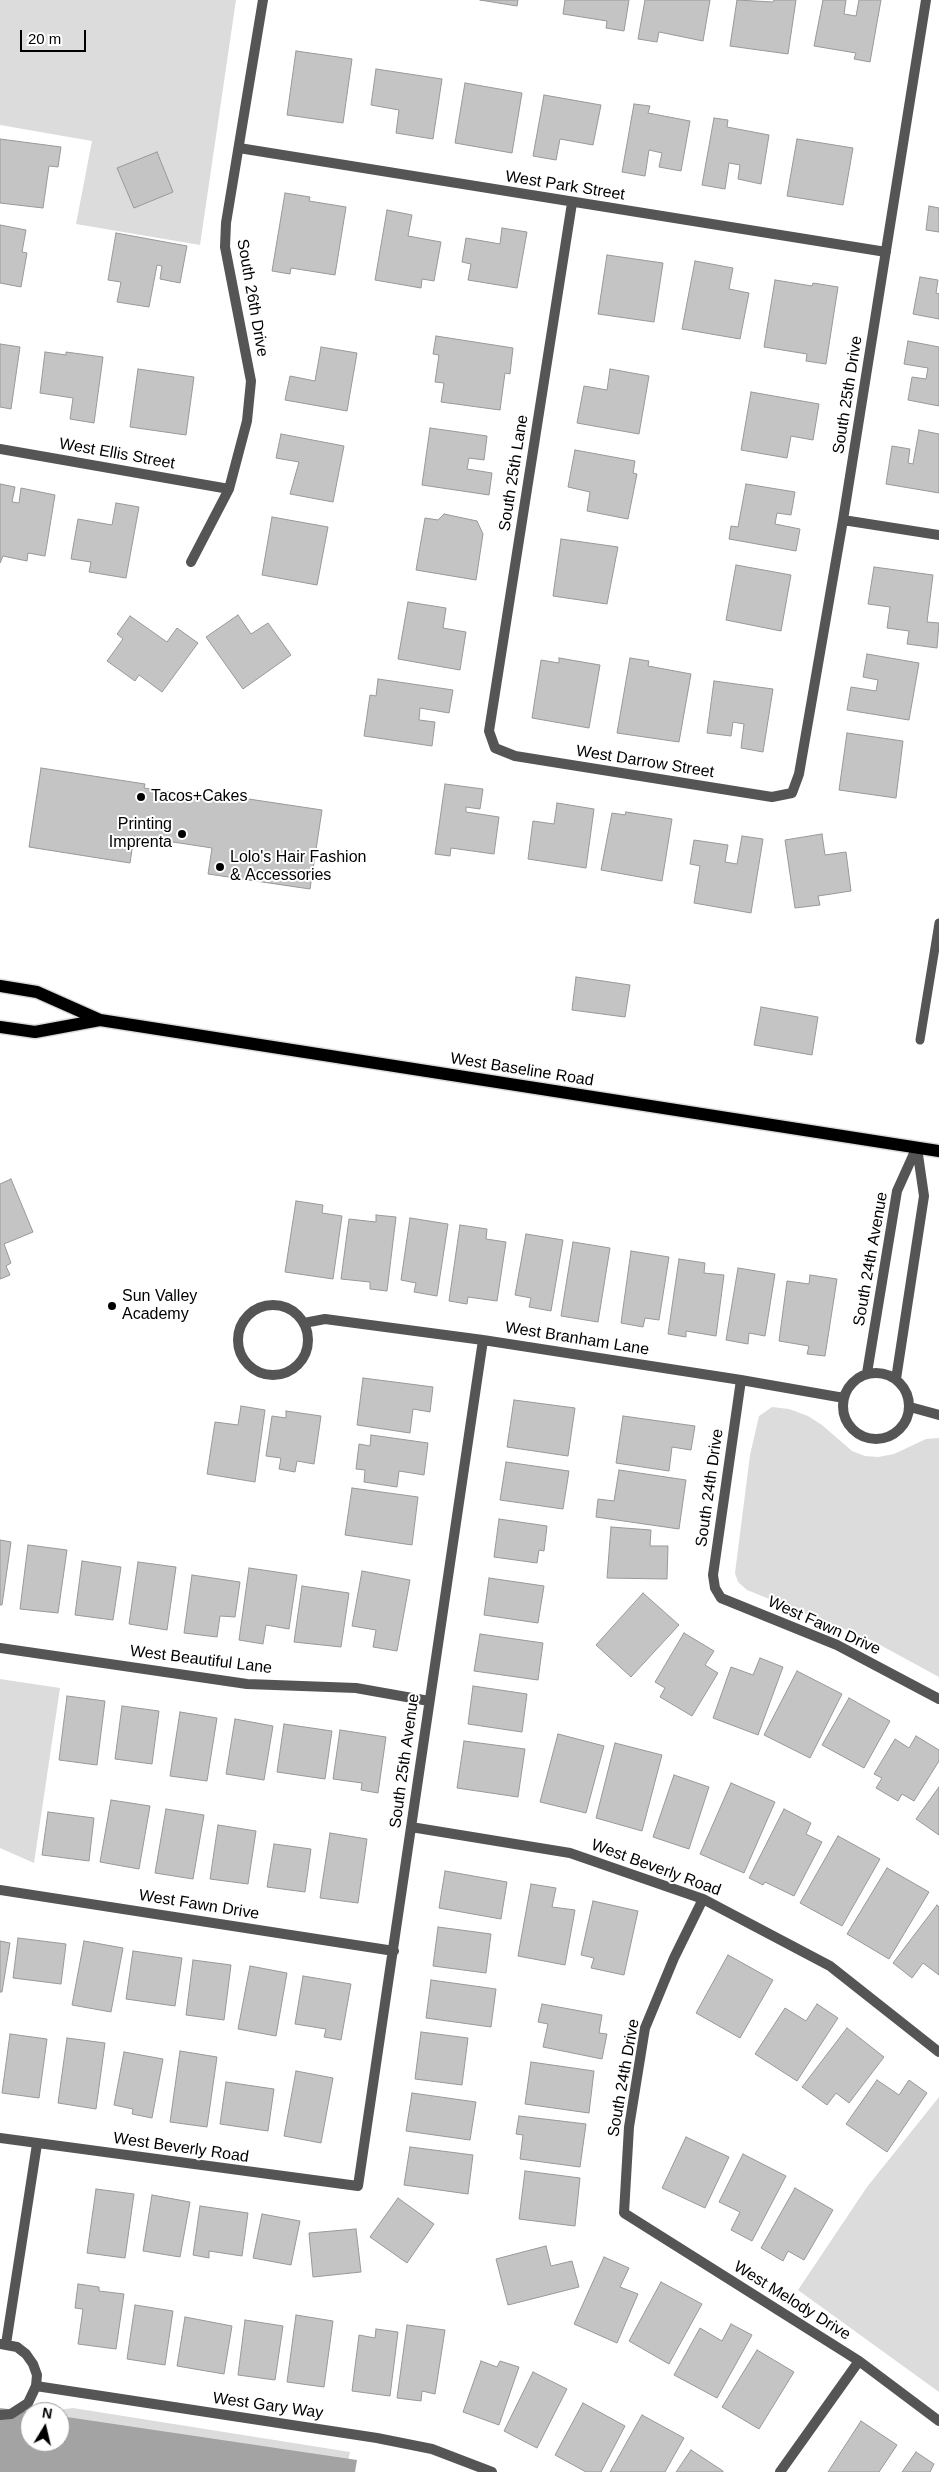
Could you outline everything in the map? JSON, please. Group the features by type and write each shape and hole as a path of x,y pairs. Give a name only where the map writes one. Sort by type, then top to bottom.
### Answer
{"main road":[{"name":"West Baseline Road","path":"0,986 37,992 100,1020 939,1151"},
{"name":"West Baseline Road","path":"0,1027 35,1032 100,1020"}],"street":[{"name":"South 26th Drive","path":"191,562 229,489 247,421 251,381 225,247 226,223 263,0"},
{"name":"South 25th Drive","path":"792,793 799,774 843,520 926,0"},
{"name":"West Park Street","path":"238,148 886,252"},
{"name":"South 25th Lane","path":"495,748 490,731 572,202"},
{"name":"West Ellis Street","path":"0,449 229,489"},
{"path":"843,520 939,536"},
{"name":"West Darrow Street","path":"495,748 515,756 772,797 792,793"},
{"path":"896,1379 924,1196 917,1148"},
{"name":"South 24th Avenue","path":"867,1374 897,1191 917,1148"},
{"path":"277,1305 288,1308 304,1323 308,1333 308,1345 305,1355 290,1371 278,1375 266,1375 255,1370 246,1362 240,1352 238,1340 243,1322 256,1310 277,1305"},
{"name":"West Branham Lane","path":"304,1323 325,1319 484,1340 844,1398"},
{"name":"South 25th Avenue","path":"358,2186 484,1340"},
{"path":"882,1373 896,1379 909,1396 908,1418 902,1428 894,1435 883,1439 861,1436 852,1429 846,1419 843,1408 844,1398 852,1382 867,1374 882,1373"},
{"name":"South 24th Drive","path":"721,1598 715,1588 713,1575 741,1380"},
{"path":"910,1407 939,1415"},
{"name":"West Fawn Drive","path":"721,1598 837,1644 939,1699"},
{"name":"West Beautiful Lane","path":"0,1648 247,1684 356,1688 429,1701"},
{"name":"West Beverly Road","path":"411,1827 570,1853 703,1899 830,1966 939,2052"},
{"name":"West Fawn Drive","path":"0,1890 394,1951"},
{"name":"South 24th Drive","path":"624,2213 629,2127 645,2028 674,1958 703,1899"},
{"name":"West Beverly Road","path":"0,2138 358,2186"},
{"path":"0,2415 20,2410 34,2396 36,2386 37,2374 33,2364 17,2347 3,2344 37,2144"},
{"name":"West Melody Drive","path":"624,2213 858,2361 939,2421"},
{"path":"780,2472 858,2361"},
{"name":"West Gary Way","path":"36,2386 376,2438 432,2449 492,2472"}],"lane":[{"path":"920,1040 939,923"}],"shaded area":[{"path":"0,0 236,0 200,245 76,224 92,141 0,125"},
{"path":"772,1407 789,1409 808,1416 822,1425 852,1451 865,1456 878,1457 894,1454 926,1439 939,1438 939,1677 871,1640 747,1590 738,1582 735,1573 750,1455 759,1416"},
{"path":"0,1679 60,1688 34,1863 0,1848"},
{"path":"939,2097 939,2392 798,2290 867,2187"},
{"path":"0,2408 20,2411 20,2452 70,2452 70,2417 357,2460 355,2472 0,2472"},
{"path":"70,2408 350,2452 346,2472 0,2472 0,2429 20,2438 20,2452 70,2452"}],"building":[{"path":"480,0 518,0 517,6"},
{"path":"565,0 629,0 624,31 606,28 607,21 563,14"},
{"path":"645,0 710,0 703,41 659,32 657,42 638,39"},
{"path":"737,0 773,2 774,0 796,0 788,54 730,46"},
{"path":"823,0 846,0 844,14 856,16 859,0 881,0 870,62 854,59 856,53 814,46"},
{"path":"296,51 352,59 343,123 287,115"},
{"path":"376,69 442,79 433,139 396,133 399,110 371,105"},
{"path":"465,83 522,93 512,153 455,143"},
{"path":"544,95 601,105 593,145 560,139 556,160 533,156"},
{"path":"634,104 650,106 648,113 690,121 681,171 659,167 662,153 649,150 645,176 622,172"},
{"path":"714,118 728,120 727,127 769,135 761,184 738,179 740,165 729,163 725,189 702,185"},
{"path":"0,139 61,147 58,167 49,166 43,208 0,203"},
{"path":"797,139 853,148 843,205 787,196"},
{"path":"157,152 173,192 134,208 117,168"},
{"path":"285,193 310,197 309,201 346,207 335,275 291,268 290,274 272,271"},
{"path":"929,206 939,208 939,232 926,230"},
{"path":"387,210 412,215 408,236 441,242 434,281 422,279 421,288 375,280"},
{"path":"0,225 26,230 22,252 27,253 21,287 0,283"},
{"path":"502,228 527,232 517,288 468,280 471,264 462,262 466,238 500,244"},
{"path":"116,233 187,246 180,283 160,279 162,266 157,265 149,307 117,302 121,282 108,280"},
{"path":"607,255 663,263 654,322 598,314"},
{"path":"695,261 733,268 729,289 749,293 740,339 682,329"},
{"path":"920,277 938,280 936,293 939,294 939,319 913,314"},
{"path":"775,280 812,286 813,283 838,287 826,364 806,361 807,354 764,347"},
{"path":"436,336 513,348 510,374 505,373 500,410 441,402 444,383 435,382 439,355 433,354"},
{"path":"908,341 939,347 939,406 908,400 912,377 926,379 928,368 904,364"},
{"path":"0,344 20,347 11,409 0,407"},
{"path":"321,347 357,353 347,411 285,400 290,376 315,381"},
{"path":"45,352 66,355 66,352 103,357 94,423 70,419 73,398 40,393"},
{"path":"138,369 194,377 186,435 130,427"},
{"path":"610,369 649,376 639,434 577,423 584,386 607,390"},
{"path":"751,392 819,404 813,440 791,436 787,458 741,450"},
{"path":"430,428 487,436 484,460 469,458 467,469 492,473 489,495 422,485"},
{"path":"919,430 939,434 939,493 886,484 892,446 910,449 908,463 913,464"},
{"path":"281,434 344,446 333,502 290,494 299,462 276,458"},
{"path":"575,450 635,461 633,473 637,474 628,519 587,511 590,492 568,487"},
{"path":"0,484 15,487 12,502 19,503 21,488 55,495 45,556 28,553 27,561 3,556 0,563"},
{"path":"746,484 795,492 791,515 777,513 775,524 800,529 796,551 729,539 731,526 738,527"},
{"path":"116,503 139,507 126,578 89,572 91,562 71,559 78,519 112,525"},
{"path":"444,514 477,521 483,534 476,580 416,570 425,518 438,520"},
{"path":"272,517 328,527 317,585 262,575"},
{"path":"561,539 618,547 607,604 553,596"},
{"path":"736,565 791,575 781,631 726,620"},
{"path":"874,567 933,575 927,622 939,623 937,648 907,644 909,631 887,628 890,607 868,604"},
{"path":"408,602 446,608 443,628 466,632 460,670 398,659"},
{"path":"238,615 251,634 268,623 291,655 243,689 206,637"},
{"path":"130,616 167,642 177,628 198,643 162,692 139,675 135,681 107,661 123,639 117,634"},
{"path":"867,654 919,663 909,720 847,710 851,687 876,691 878,680 863,677"},
{"path":"559,658 600,665 589,728 532,718 541,660 559,663"},
{"path":"630,658 649,661 648,666 691,674 679,742 617,733"},
{"path":"378,679 453,690 449,713 420,708 419,720 435,722 432,746 364,736 370,695 376,696"},
{"path":"714,681 773,689 763,752 741,748 744,724 733,722 731,736 707,733"},
{"path":"847,733 903,741 896,798 839,790"},
{"path":"41,768 145,784 144,788 221,800 222,795 322,810 310,889 208,874 212,848 134,836 130,863 29,847"},
{"path":"445,784 483,789 480,809 466,807 466,812 499,817 494,854 451,848 450,856 435,854"},
{"path":"557,803 594,809 586,868 528,859 533,821 554,824"},
{"path":"626,812 672,819 662,881 601,870 612,813 625,815"},
{"path":"822,834 825,855 846,852 851,891 818,896 820,905 795,908 785,840"},
{"path":"742,836 763,839 751,913 694,903 700,866 690,864 694,840 728,845 725,862 737,864"},
{"path":"576,977 630,985 625,1017 572,1010"},
{"path":"761,1007 818,1017 812,1055 754,1045"},
{"path":"11,1179 33,1232 4,1244 11,1263 6,1266 10,1275 0,1279 0,1184"},
{"path":"296,1201 323,1205 322,1213 342,1216 333,1279 285,1272"},
{"path":"376,1215 396,1217 387,1291 370,1289 370,1282 341,1279 349,1219 376,1222"},
{"path":"410,1218 448,1224 437,1296 414,1292 416,1283 401,1280"},
{"path":"460,1225 487,1229 486,1239 506,1242 497,1301 468,1297 467,1304 449,1301"},
{"path":"526,1234 563,1240 551,1311 529,1307 531,1298 515,1295"},
{"path":"573,1242 610,1248 598,1322 561,1316"},
{"path":"631,1251 669,1257 659,1320 645,1318 643,1327 621,1323"},
{"path":"679,1259 705,1263 704,1273 724,1275 716,1336 686,1331 686,1337 668,1334"},
{"path":"738,1268 775,1274 765,1336 749,1333 748,1344 726,1340"},
{"path":"810,1275 837,1279 825,1356 807,1354 809,1346 779,1341 787,1281 809,1284"},
{"path":"363,1378 433,1387 430,1412 413,1409 410,1433 357,1425"},
{"path":"514,1400 575,1408 568,1456 507,1447"},
{"path":"241,1406 265,1410 255,1482 207,1474 215,1422 238,1425"},
{"path":"286,1411 321,1416 314,1464 297,1461 295,1472 279,1469 281,1458 266,1456 272,1416 286,1418"},
{"path":"623,1416 695,1426 691,1450 672,1447 669,1471 616,1463"},
{"path":"371,1435 428,1443 424,1475 399,1471 397,1487 364,1482 365,1470 356,1469 359,1444 370,1446"},
{"path":"506,1462 569,1471 563,1509 500,1500"},
{"path":"619,1470 686,1480 679,1529 596,1517 598,1499 614,1501"},
{"path":"352,1488 418,1497 412,1545 345,1535"},
{"path":"499,1519 547,1526 544,1551 539,1550 537,1563 494,1557"},
{"path":"611,1527 651,1530 650,1546 668,1546 667,1579 607,1578"},
{"path":"0,1540 11,1542 2,1605 0,1605"},
{"path":"28,1545 67,1550 58,1613 20,1609"},
{"path":"82,1561 121,1567 113,1620 75,1615"},
{"path":"138,1562 176,1567 167,1630 129,1624"},
{"path":"249,1568 297,1575 289,1629 266,1625 263,1644 239,1640"},
{"path":"362,1571 410,1580 397,1651 373,1647 376,1630 352,1626"},
{"path":"192,1575 240,1582 235,1617 220,1616 217,1637 184,1633"},
{"path":"489,1578 544,1586 538,1623 484,1615"},
{"path":"302,1586 349,1593 341,1647 294,1642"},
{"path":"643,1593 679,1625 631,1677 596,1645"},
{"path":"684,1633 714,1651 705,1665 718,1673 692,1716 660,1697 665,1688 655,1682"},
{"path":"480,1634 543,1643 538,1680 474,1671"},
{"path":"760,1658 783,1667 758,1735 713,1718 731,1667 753,1675"},
{"path":"797,1671 842,1694 810,1758 764,1735"},
{"path":"473,1686 527,1694 522,1732 468,1724"},
{"path":"67,1696 105,1701 97,1765 59,1760"},
{"path":"849,1698 890,1721 864,1768 822,1745"},
{"path":"122,1706 159,1711 152,1764 115,1759"},
{"path":"180,1712 217,1718 207,1781 170,1776"},
{"path":"235,1719 273,1726 264,1780 226,1774"},
{"path":"284,1724 332,1731 325,1779 277,1772"},
{"path":"340,1730 386,1737 378,1793 361,1790 362,1783 333,1779"},
{"path":"558,1734 604,1746 586,1813 540,1802"},
{"path":"916,1736 939,1750 939,1761 914,1801 902,1794 898,1801 876,1788 882,1778 874,1774 895,1739 909,1748"},
{"path":"464,1741 525,1749 518,1797 457,1788"},
{"path":"615,1743 662,1755 642,1831 596,1818"},
{"path":"674,1775 709,1787 689,1849 653,1837"},
{"path":"731,1783 775,1802 744,1873 700,1854"},
{"path":"939,1787 939,1835 916,1819"},
{"path":"111,1800 150,1806 139,1869 100,1862"},
{"path":"166,1809 204,1815 193,1879 155,1873"},
{"path":"784,1809 811,1823 806,1834 822,1842 794,1896 765,1882 763,1885 749,1878"},
{"path":"48,1812 94,1818 89,1861 42,1855"},
{"path":"218,1825 256,1831 248,1884 210,1879"},
{"path":"330,1833 367,1839 358,1903 320,1898"},
{"path":"838,1836 880,1859 842,1926 800,1903"},
{"path":"274,1844 311,1849 305,1892 267,1887"},
{"path":"887,1868 929,1892 889,1959 847,1934"},
{"path":"445,1871 507,1882 501,1919 439,1908"},
{"path":"531,1884 556,1888 552,1907 575,1910 565,1965 518,1956"},
{"path":"593,1901 638,1911 624,1975 591,1968 594,1958 581,1955"},
{"path":"937,1905 939,1907 939,1975 923,1963 912,1978 893,1963"},
{"path":"438,1927 491,1934 486,1973 433,1966"},
{"path":"18,1938 66,1944 61,1984 13,1978"},
{"path":"0,1941 10,1943 2,1992 0,1992"},
{"path":"84,1941 123,1948 111,2012 72,2005"},
{"path":"133,1951 182,1958 175,2006 126,1999"},
{"path":"728,1955 773,1980 740,2038 696,2013"},
{"path":"193,1960 231,1965 224,2020 186,2015"},
{"path":"250,1966 287,1973 276,2036 238,2029"},
{"path":"303,1976 351,1984 341,2040 324,2037 326,2029 295,2024"},
{"path":"431,1980 496,1989 491,2027 426,2018"},
{"path":"542,2004 602,2015 599,2033 607,2034 602,2059 543,2047 548,2024 538,2022"},
{"path":"817,2004 838,2018 797,2081 755,2054 785,2008 806,2021"},
{"path":"847,2028 884,2057 849,2103 836,2093 827,2105 802,2087"},
{"path":"421,2032 468,2038 462,2085 415,2079"},
{"path":"10,2034 47,2039 39,2098 2,2093"},
{"path":"67,2038 105,2043 96,2109 58,2103"},
{"path":"180,2051 217,2057 207,2127 170,2122"},
{"path":"124,2052 163,2059 152,2118 132,2114 133,2109 114,2105"},
{"path":"531,2062 594,2071 589,2113 525,2104"},
{"path":"296,2071 333,2078 321,2143 284,2136"},
{"path":"877,2080 899,2095 909,2080 927,2093 887,2152 846,2124"},
{"path":"226,2082 274,2089 268,2131 220,2124"},
{"path":"412,2093 476,2102 470,2140 406,2131"},
{"path":"519,2116 586,2124 580,2167 520,2159 523,2135 516,2134"},
{"path":"686,2137 729,2157 705,2208 662,2188"},
{"path":"410,2147 473,2155 468,2194 404,2185"},
{"path":"743,2154 786,2176 752,2241 731,2230 740,2212 719,2202"},
{"path":"525,2171 580,2178 575,2226 519,2219"},
{"path":"795,2188 833,2210 804,2260 788,2251 783,2261 761,2248"},
{"path":"96,2189 134,2194 125,2258 87,2253"},
{"path":"152,2195 190,2202 180,2257 143,2251"},
{"path":"398,2198 434,2224 407,2263 370,2237"},
{"path":"200,2206 248,2213 242,2256 209,2251 209,2258 193,2255"},
{"path":"262,2214 300,2221 291,2265 253,2258"},
{"path":"356,2229 361,2272 313,2277 309,2233"},
{"path":"546,2246 551,2266 572,2261 579,2287 508,2305 496,2259"},
{"path":"604,2257 629,2268 620,2287 638,2294 617,2343 574,2324"},
{"path":"661,2282 702,2304 669,2364 629,2341"},
{"path":"78,2284 99,2287 99,2291 124,2294 116,2349 78,2344 83,2309 75,2308"},
{"path":"135,2305 173,2311 165,2365 127,2359"},
{"path":"296,2315 333,2321 324,2387 287,2382"},
{"path":"185,2317 232,2326 224,2374 177,2366"},
{"path":"245,2320 283,2326 275,2380 238,2375"},
{"path":"731,2324 752,2335 717,2398 674,2375 700,2328 722,2341"},
{"path":"407,2325 445,2330 435,2394 422,2391 421,2401 397,2398"},
{"path":"376,2329 398,2332 390,2396 352,2391 359,2335 375,2338"},
{"path":"757,2350 794,2372 759,2429 722,2407"},
{"path":"481,2361 497,2367 500,2361 519,2367 499,2425 463,2412"},
{"path":"533,2372 567,2389 537,2448 504,2431"},
{"path":"583,2403 625,2426 601,2472 586,2472 555,2455"},
{"path":"642,2415 684,2438 665,2472 610,2472"},
{"path":"861,2421 897,2445 879,2472 828,2472"},
{"path":"691,2450 723,2471 723,2472 676,2472"},
{"path":"916,2452 934,2464 930,2472 902,2472"}],"place":[{"name":"Tacos+Cakes","path":"141,797"},
{"name":"Printing Imprenta","path":"182,834"},
{"name":"Lolo's Hair Fashion & Accessories","path":"220,867"},
{"name":"Sun Valley Academy","path":"112,1306"}]}
